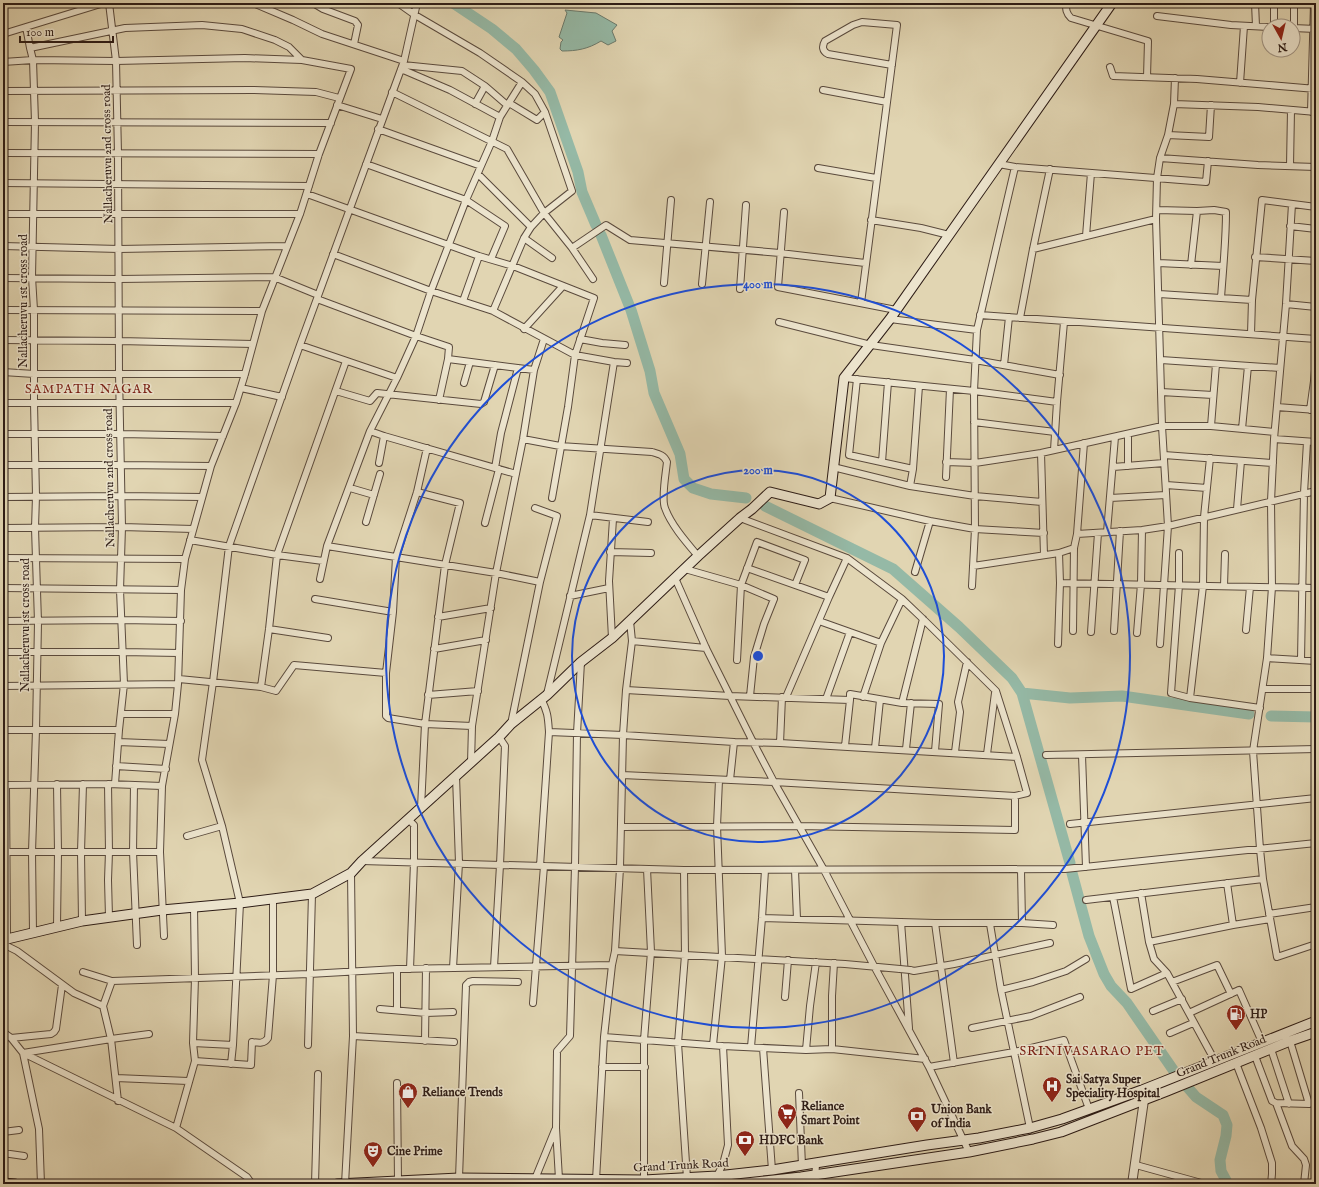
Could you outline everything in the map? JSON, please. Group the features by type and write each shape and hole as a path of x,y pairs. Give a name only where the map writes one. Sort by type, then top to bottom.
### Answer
{"main road":[{"path":"4,941 33,932 82,921 162,910 240,903 312,894 351,873 362,861 499,737 511,724 612,638 698,556 740,518 752,510 770,492 819,504 830,498 844,378 890,319 1112,3"},
{"name":"Grand Trunk Road","path":"336,1184 458,1178 644,1180 717,1176 802,1166 927,1145 964,1141 1030,1128 1062,1119 1164,1082 1262,1042 1315,1029"},
{"name":"Grand Trunk Road","path":"737,1184 816,1179 1033,1140 1061,1132 1167,1092 1255,1056 1315,1029"},
{"path":"3,1182 15,1184"}],"street":[{"path":"3,34 104,3"},
{"name":"Nallacheruvu 2nd cross road","path":"109,3 116,61 118,122 119,373 122,496 120,590 124,684 115,784"},
{"path":"253,3 322,34 354,44 403,65 500,117"},
{"path":"313,3 323,9 355,21 358,25 354,44"},
{"path":"398,3 415,15 480,53 522,82 535,94 544,112 572,191 531,226 524,238 493,311"},
{"path":"230,1064 233,1045 240,903 222,826 202,760 214,682 229,546 317,297 403,65 417,3"},
{"path":"1066,3 1067,14 1071,18 1148,41 1147,77"},
{"path":"1255,3 1256,26"},
{"path":"1274,3 1274,18"},
{"path":"1293,18 1294,3"},
{"path":"1174,104 1258,107 1313,112 1315,29 1314,3"},
{"path":"1157,16 1244,26 1261,26"},
{"path":"860,303 866,264 876,178 887,102 892,65 897,25 867,22 858,23 825,40 823,45 824,52 828,54 892,65"},
{"path":"30,48 124,28 202,25 242,29 275,40 289,47 302,60"},
{"path":"1240,83 1244,26"},
{"name":"Nallacheruvu 1st cross road","path":"26,27 33,60 34,91 32,277 34,310 35,528 38,622 32,852 33,932"},
{"path":"1301,28 1315,29"},
{"path":"3,53 4,62 33,60 116,61 245,58 302,60 351,69 319,154 300,214 262,310 241,388 211,466 185,559 180,590 178,681 175,714 162,786 160,852 164,936"},
{"path":"403,65 462,71 485,86 508,104 537,120 544,112"},
{"path":"1110,67 1113,76 1175,78 1314,89"},
{"path":"1160,644 1168,526 1162,426 1156,210 1157,178 1160,158 1168,135 1174,104 1175,78"},
{"path":"320,579 327,546 350,488 370,431 397,378 416,336 448,245 492,141 500,117 522,82"},
{"path":"475,104 485,86"},
{"path":"3,91 252,90 316,92 340,98"},
{"path":"823,90 887,102"},
{"path":"392,92 507,149 544,214 572,248 593,279"},
{"path":"337,105 382,119"},
{"path":"1168,135 1208,137 1211,105"},
{"path":"1290,166 1291,110"},
{"path":"3,122 331,123"},
{"path":"378,129 481,166"},
{"path":"3,153 319,154"},
{"path":"1160,158 1316,167"},
{"path":"999,164 1050,170 1206,182 1208,161"},
{"path":"366,164 466,200 505,226 491,259"},
{"path":"972,586 975,529 974,391 977,330 1015,166"},
{"path":"818,168 876,178"},
{"path":"1020,318 1050,170"},
{"path":"1086,236 1091,173"},
{"path":"478,174 531,226"},
{"path":"3,183 309,186"},
{"path":"307,194 479,256 513,266 594,298 575,355 568,407 552,498"},
{"path":"664,283 671,200"},
{"path":"1251,334 1255,257 1262,200 1316,207"},
{"path":"702,284 704,247 710,202"},
{"path":"1292,204 1286,304 1278,407 1274,436 1271,501 1272,587 1267,658 1253,751 1263,878 1277,957 1316,944"},
{"path":"740,289 746,205"},
{"path":"1156,210 1214,210 1226,212 1226,243 1221,298"},
{"path":"1191,265 1197,211"},
{"path":"784,212 778,287 896,310"},
{"path":"3,214 300,214"},
{"path":"1033,249 1156,219"},
{"path":"871,220 950,234"},
{"path":"572,248 606,225 630,240 780,253 866,264"},
{"path":"1290,226 1316,229"},
{"path":"524,238 552,258"},
{"path":"3,246 119,249 287,246"},
{"path":"333,254 431,291 493,311 524,329 575,355 627,363"},
{"path":"463,301 479,256"},
{"path":"1255,257 1316,261"},
{"path":"1158,263 1223,266"},
{"path":"3,278 32,277 119,279 274,277 317,297 416,336 449,347 448,360 439,400"},
{"path":"524,329 563,286"},
{"path":"1159,294 1252,300"},
{"path":"1286,304 1316,307"},
{"path":"3,310 262,310"},
{"path":"980,315 1316,339"},
{"path":"1004,365 1009,317"},
{"path":"890,319 977,330"},
{"path":"778,322 870,345 975,360 1060,375"},
{"path":"1054,450 1064,322"},
{"path":"471,763 472,726 496,573 523,439 534,370 544,339"},
{"path":"580,339 602,343 625,344"},
{"path":"3,340 253,344"},
{"path":"300,345 397,378"},
{"path":"1278,407 1313,410 1316,359"},
{"path":"448,360 534,370"},
{"path":"1161,360 1280,368"},
{"path":"261,687 277,555 346,361"},
{"path":"464,383 470,362"},
{"path":"533,1003 549,732 548,715 544,697 590,515 614,362"},
{"path":"1211,426 1216,364"},
{"path":"336,391 370,402 377,393 481,404 484,402 495,365"},
{"path":"1242,429 1248,366"},
{"path":"485,523 497,468 501,433 518,368"},
{"path":"3,372 34,374 245,374"},
{"path":"844,378 974,391 1057,402"},
{"path":"857,379 849,455 913,469"},
{"path":"882,462 888,382"},
{"path":"910,486 913,469 919,386"},
{"path":"241,388 282,397"},
{"path":"946,477 950,389"},
{"path":"1161,392 1213,395"},
{"path":"3,403 236,403"},
{"path":"974,422 1055,432"},
{"path":"946,462 975,463 1041,453 1162,426 1211,426 1242,429 1307,442 1316,442"},
{"path":"370,431 516,474"},
{"path":"3,434 223,436"},
{"path":"1128,434 1128,466"},
{"path":"379,463 384,436"},
{"path":"1107,532 1115,437"},
{"path":"523,439 560,446 652,452 661,454 665,457 666,462 664,508 678,532 698,556"},
{"path":"1301,660 1304,493 1307,442"},
{"path":"1073,631 1074,548 1077,534 1084,443"},
{"path":"426,448 417,492 396,557 393,612 386,672 386,716 388,718 425,724 472,726"},
{"path":"1041,453 1044,555"},
{"path":"1164,455 1273,463"},
{"path":"1190,698 1203,586 1204,517 1210,458"},
{"path":"1237,509 1241,461"},
{"path":"1113,466 1164,463"},
{"path":"3,465 211,466"},
{"path":"834,467 910,486 975,496 1042,502"},
{"path":"366,522 380,474"},
{"path":"1166,485 1207,488"},
{"path":"350,488 374,495"},
{"path":"1077,534 1120,532 1168,526 1316,491"},
{"path":"417,492 460,503 444,565 425,724 421,808"},
{"path":"1110,498 1166,495"},
{"path":"3,496 202,497"},
{"path":"830,498 930,521 975,529 1044,532"},
{"path":"511,724 540,582 557,516 535,508"},
{"path":"590,515 613,519 648,522"},
{"path":"622,775 1015,796 1027,793 996,691 923,619 902,599 847,558 740,518"},
{"path":"612,638 609,588 613,519"},
{"path":"915,572 930,521"},
{"path":"3,528 122,527 193,529"},
{"path":"1137,633 1141,584 1142,530"},
{"path":"1114,631 1120,532"},
{"path":"1092,632 1098,533"},
{"path":"190,540 277,555 323,561"},
{"path":"737,660 741,585 757,542 805,560 795,585"},
{"path":"327,546 496,573 540,582"},
{"path":"973,566 1059,553 1074,548"},
{"path":"610,552 651,553"},
{"path":"1058,644 1060,583 1059,553"},
{"path":"1179,553 1179,585 1171,693 1190,698 1260,708"},
{"path":"1224,586 1225,554"},
{"path":"3,558 185,559"},
{"path":"780,743 784,697 847,558"},
{"path":"747,568 829,597"},
{"path":"685,569 741,585 774,599 764,624 754,657 750,696"},
{"path":"675,578 706,648 753,742 798,826 824,870 925,1059 969,1152"},
{"path":"1060,583 1316,588"},
{"path":"1246,630 1250,587"},
{"path":"3,588 180,590"},
{"path":"570,596 609,588"},
{"path":"315,599 393,612"},
{"path":"863,696 881,643 902,599"},
{"path":"438,617 491,608"},
{"path":"902,703 923,619"},
{"path":"3,621 180,621"},
{"path":"596,1180 604,1037 615,951 620,868 623,735 626,690 632,641 630,621"},
{"path":"819,621 881,643"},
{"path":"269,629 328,638"},
{"path":"826,700 850,632"},
{"path":"434,649 486,640"},
{"path":"632,641 706,648"},
{"path":"3,652 179,653"},
{"path":"1267,658 1316,661"},
{"path":"559,1179 556,1128 557,1051 570,1036 577,733 582,662"},
{"path":"955,752 960,712 958,702 966,662"},
{"path":"3,686 124,684 178,681 214,682 261,687 276,691 294,665 386,672"},
{"path":"1263,689 1316,689"},
{"path":"626,690 730,696 850,700"},
{"path":"428,695 478,691"},
{"path":"987,754 996,691"},
{"path":"845,746 850,694 902,703 939,704 935,751"},
{"path":"875,748 880,700"},
{"path":"906,749 911,704"},
{"path":"121,714 175,714"},
{"path":"3,730 119,730"},
{"path":"549,732 906,749 1017,757"},
{"path":"494,967 505,746 499,737"},
{"path":"118,742 169,744"},
{"path":"730,780 734,742"},
{"path":"1046,755 1316,749"},
{"path":"1082,755 1086,867"},
{"path":"116,766 166,769"},
{"path":"453,968 460,864 456,776"},
{"path":"713,1045 722,956 718,870 719,780"},
{"path":"57,784 57,926"},
{"path":"82,921 81,852 83,784"},
{"path":"108,784 109,917"},
{"path":"103,1006 74,993 4,941 4,785 115,784 162,786"},
{"path":"134,785 133,852 137,945"},
{"path":"621,827 798,826 1014,830 1015,796"},
{"path":"1070,824 1316,798"},
{"path":"408,819 414,825 410,969"},
{"path":"187,836 222,826"},
{"path":"362,861 684,870 1021,870 1065,869 1316,843"},
{"path":"5,852 160,852"},
{"path":"644,1180 644,1040 651,952 647,869"},
{"path":"684,870 685,955 678,1042 687,1178"},
{"path":"751,1047 765,870"},
{"path":"795,870 797,919"},
{"path":"1021,870 1022,923"},
{"path":"344,1184 353,1036 351,873"},
{"path":"1086,900 1263,878"},
{"path":"1228,883 1233,925"},
{"path":"1141,893 1148,942 1154,959 1167,973 1215,1061"},
{"path":"308,1045 312,894"},
{"path":"1113,897 1131,989 1167,973"},
{"path":"195,1061 251,1065 252,1042 263,1043 268,1038 273,975 273,899"},
{"path":"176,1128 188,1081 195,1061 193,1043 195,978 194,907"},
{"path":"1148,942 1316,907"},
{"path":"762,918 935,923 1022,923 1053,925"},
{"path":"901,922 910,1031"},
{"path":"935,923 954,1063"},
{"path":"990,924 994,955 1030,1128"},
{"path":"615,951 834,963 914,971 940,967 1050,943"},
{"path":"1001,990 1033,982 1066,971 1086,959"},
{"path":"785,997 788,960"},
{"path":"806,1050 816,962"},
{"path":"832,1049 832,996 834,963"},
{"path":"83,972 112,981 426,968 612,965"},
{"path":"1172,982 1217,965 1230,994"},
{"path":"425,1041 426,968"},
{"path":"397,969 397,1010"},
{"path":"112,981 103,1006 111,1039 118,1101"},
{"path":"458,1178 466,985 473,981 518,982"},
{"path":"11,1038 51,1034 54,1032 56,1029 62,985"},
{"path":"1189,1013 1239,990 1262,1042"},
{"path":"972,1028 1031,1016 1080,997"},
{"path":"1153,1011 1182,999"},
{"path":"380,1009 426,1013 453,1012"},
{"path":"1170,1033 1193,1023"},
{"path":"3,1032 11,1038 23,1053 118,1101 176,1128 247,1177 252,1184"},
{"path":"23,1053 149,1034"},
{"path":"353,1036 454,1042"},
{"path":"604,1037 723,1046 806,1050 832,1049 925,1059"},
{"path":"929,1067 1014,1052 1064,1040 1089,1109"},
{"path":"1290,1041 1309,1104"},
{"path":"193,1043 233,1045"},
{"path":"717,1176 728,1145 723,1046"},
{"path":"763,1048 772,1170"},
{"path":"1270,1049 1289,1104"},
{"path":"23,1053 39,1129 41,1184"},
{"path":"1255,1056 1272,1101 1276,1104 1292,1146 1304,1160 1306,1165 1304,1184"},
{"path":"1236,1063 1261,1128 1272,1163 1271,1184"},
{"path":"602,1067 645,1067"},
{"path":"315,1184 318,1074"},
{"path":"116,1078 188,1081"},
{"path":"398,1083 398,1181"},
{"path":"799,1093 802,1166"},
{"path":"1132,1184 1136,1165 1144,1100"},
{"path":"1276,1104 1309,1104 1316,1101"},
{"path":"535,1179 556,1128"},
{"path":"20,1130 3,1132 4,1153 24,1156"},
{"path":"816,1163 816,1179"},
{"path":"1136,1165 1204,1184"}],"shaded area":[{"path":"565,10 596,13 617,25 612,31 616,41 608,45 601,41 582,49 562,51 560,49 561,42 563,40 559,37 567,13"}],"waterway":[{"path":"453,3 492,29 516,49 550,92 578,172 582,192 596,225"},
{"path":"601,235 631,310 650,371 654,393 680,454 684,479 693,488 711,494 746,498"},
{"path":"765,506 893,569 959,627 1012,678 1022,693 1070,863"},
{"path":"1022,693 1070,698 1122,696 1249,714"},
{"path":"1271,716 1316,717"},
{"path":"1072,873 1089,936 1104,974 1111,986 1127,1003 1176,1074 1196,1097 1223,1115 1227,1125 1220,1160 1221,1171 1228,1184"}],"place":[{"name":"HP","path":"1236,1031"},
{"name":"Sai Satya Super Speciality Hospital","path":"1052,1103"},
{"name":"Reliance Trends","path":"408,1109"},
{"name":"Reliance Smart Point","path":"787,1130"},
{"name":"Union Bank of India","path":"917,1133"},
{"name":"HDFC Bank","path":"745,1157"},
{"name":"Cine Prime","path":"373,1168"}],"district":[{"name":"SAMPATH NAGAR","path":"89,388"},
{"name":"SRINIVASARAO PET","path":"1092,1050"}]}
